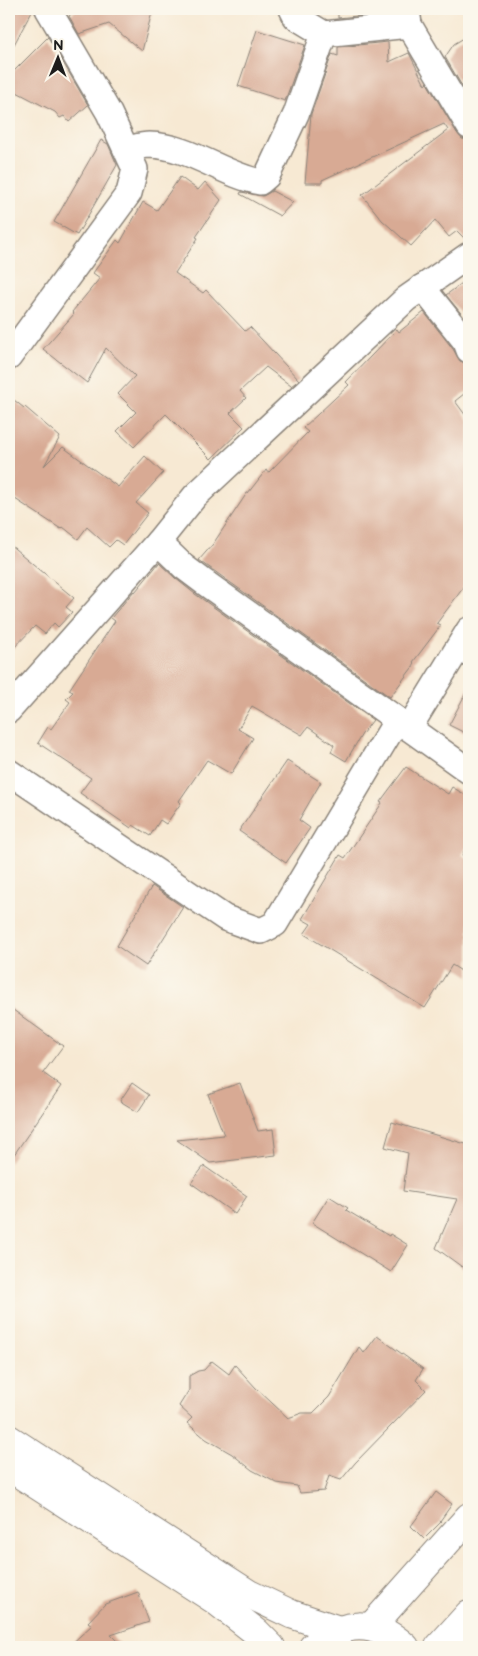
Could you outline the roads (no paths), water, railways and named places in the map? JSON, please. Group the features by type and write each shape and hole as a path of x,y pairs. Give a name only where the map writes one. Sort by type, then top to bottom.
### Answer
{"main road":[{"path":"9,1439 249,1594 291,1614 339,1630"},
{"path":"9,1467 215,1600 256,1632 271,1647"},
{"path":"371,1627 469,1517"},
{"path":"439,1647 469,1614"},
{"path":"313,1647 325,1637 339,1630 355,1626 371,1627 392,1636 405,1647"}],"street":[{"path":"9,357 129,193 135,169 109,113 48,9"},
{"path":"292,9 296,17 324,34 408,17 469,126"},
{"path":"126,149 146,145 165,147 195,155 246,179 260,182 267,176 296,114 324,34"},
{"path":"9,710 158,542 195,496 406,299 469,255"},
{"path":"422,287 466,342 469,350"},
{"path":"158,542 184,567 204,582 469,771"},
{"path":"9,772 225,918 261,931 275,924 403,724 469,630"}]}
